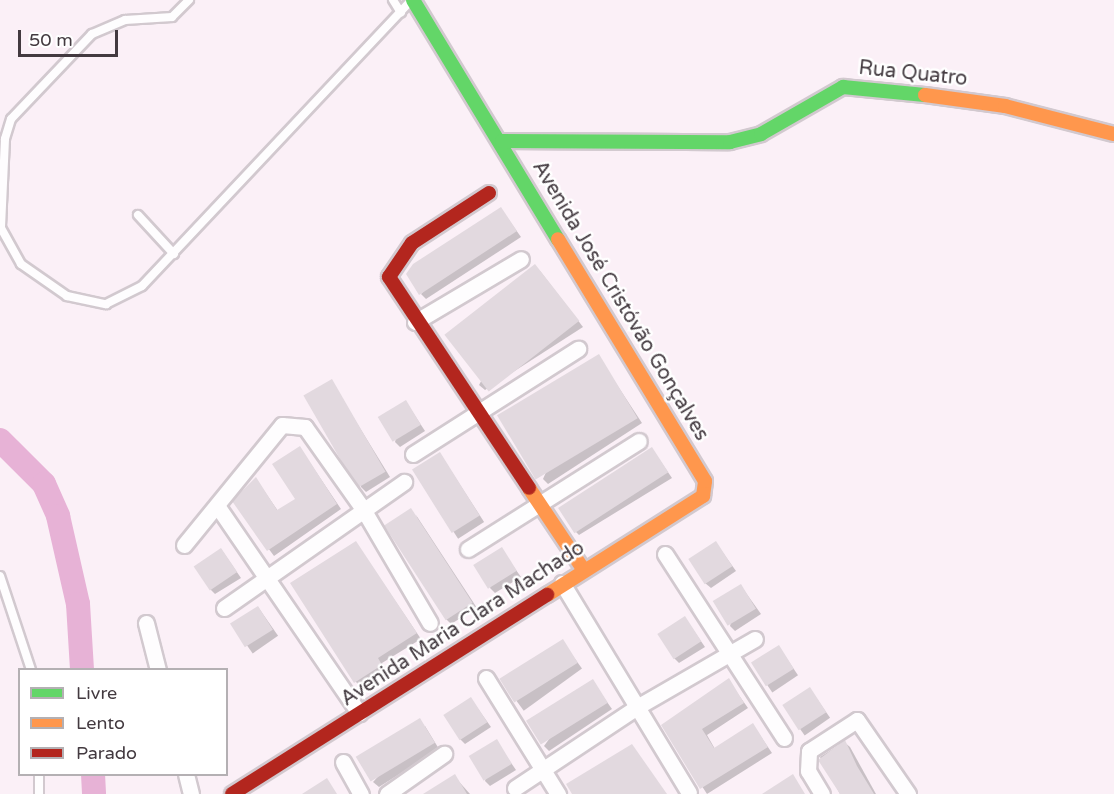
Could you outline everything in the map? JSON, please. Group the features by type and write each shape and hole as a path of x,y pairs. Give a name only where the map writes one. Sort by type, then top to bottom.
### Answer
{"street":[{"name":"Avenida José Cristóvão Gonçalves","path":"412,0 502,141 705,481"},
{"name":"Rua Quatro","path":"502,141 730,142 761,134 843,87 862,86 1005,106 1114,134"},
{"path":"489,193 412,243 390,269 389,278 415,322 583,569"},
{"path":"415,322 521,259"},
{"path":"413,454 578,349"},
{"path":"184,545 218,507 282,425 305,427 363,509 430,623"},
{"path":"468,549 639,441"},
{"name":"Avenida Maria Clara Machado","path":"232,794 583,569 703,496 705,481"},
{"path":"224,608 267,573 404,482"},
{"path":"218,507 267,573 359,713"},
{"path":"665,554 784,738"},
{"path":"562,583 689,793"},
{"path":"146,623 158,668"},
{"path":"515,788 637,707 755,639"},
{"path":"486,678 558,794"},
{"path":"822,794 808,771 808,751 857,720 908,794"},
{"path":"387,794 444,754"},
{"path":"343,762 361,794"},
{"path":"186,776 191,794"}],"lane":[{"path":"189,0 172,17 125,20 92,34 21,104 5,139 1,228 7,247 43,284 86,303 106,303 142,286 412,0"},
{"path":"393,0 401,13"},
{"path":"138,215 174,254"},
{"path":"0,576 31,668"},
{"path":"39,776 39,794"}],"building":[{"path":"501,207 517,231 419,295 406,274 413,264"},
{"path":"535,264 579,321 489,392 444,335"},
{"path":"599,354 638,418 536,480 497,415"},
{"path":"332,379 386,472 357,488 303,396"},
{"path":"406,400 421,425 393,442 378,417"},
{"path":"300,446 337,504 267,551 232,501 256,477 277,510 295,499 272,464"},
{"path":"652,447 668,472 574,533 558,508"},
{"path":"440,452 480,516 452,533 412,469"},
{"path":"411,508 473,603 446,620 384,525"},
{"path":"356,541 417,633 378,658 382,665 354,683 290,583"},
{"path":"716,541 732,566 705,584 688,559"},
{"path":"502,547 517,571 488,589 473,565"},
{"path":"221,548 237,572 210,590 194,566"},
{"path":"741,584 756,609 728,626 713,601"},
{"path":"258,606 273,630 245,647 230,623"},
{"path":"685,616 701,641 674,659 657,634"},
{"path":"563,639 578,663 514,702 499,679"},
{"path":"779,645 794,669 766,686 751,662"},
{"path":"729,678 744,703 702,729 714,748 753,723 768,747 700,789 661,725"},
{"path":"593,679 608,703 541,745 526,721"},
{"path":"810,687 826,712 799,730 782,705"},
{"path":"471,697 487,722 460,740 443,715"},
{"path":"420,718 435,743 371,781 356,757"},
{"path":"497,739 512,764 484,781 469,756"},
{"path":"845,740 874,794 840,794 818,760"},
{"path":"632,744 667,794 572,794 566,784"},
{"path":"455,774 467,794 423,794"},
{"path":"793,774 805,794 762,794"},
{"path":"327,778 337,794 302,794"}],"waterway":[{"path":"0,440 44,484 58,516 78,604 82,668"},
{"path":"93,776 94,794"}],"traffic: fast":[{"path":"413,0 558,239"},
{"path":"502,141 730,142 761,134 843,87 925,95"}],"traffic: slow":[{"path":"925,95 1005,106 1114,134"},
{"path":"547,595 703,496 705,481 558,239"},
{"path":"529,488 583,569"}],"traffic: jam":[{"path":"489,193 412,243 389,277 529,488"},
{"path":"232,794 547,595"}]}
